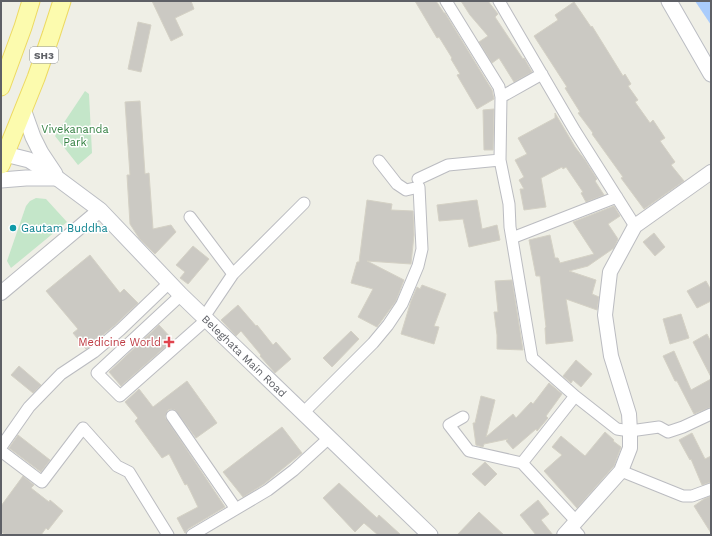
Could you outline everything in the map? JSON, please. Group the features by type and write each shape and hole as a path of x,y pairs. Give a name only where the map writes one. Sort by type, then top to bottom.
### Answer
{"main road":[{"name":"SH3","path":"1,87 31,1"},
{"name":"SH3","path":"2,157 23,109 51,35 62,1"},
{"path":"669,1 711,74"},
{"path":"23,109 33,137 57,178"},
{"name":"Beleghata Main Road","path":"2,157 29,160 57,178 100,210 205,319 430,535"},
{"path":"1,180 57,178"}],"street":[{"path":"446,1 499,87 501,97 500,160 510,204 510,227 532,358 575,396 617,429 630,431 659,427 668,432 711,414"},
{"path":"499,1 575,131 635,226"},
{"path":"501,97 542,74"},
{"path":"418,179 448,165 500,160"},
{"path":"303,413 373,343 388,325 402,304 418,266 422,249 419,187 406,190 397,184 378,161"},
{"path":"463,417 449,425 469,451 522,463 573,530 621,471 630,448 629,414 612,356 606,315 610,272 635,226 711,172"},
{"path":"512,238 617,197"},
{"path":"181,295 97,373 120,396 205,319 233,274 304,203"},
{"path":"1,293 100,210"},
{"path":"190,217 233,274"},
{"path":"1,447 29,407 61,374 120,330 170,283"},
{"path":"522,463 575,396"},
{"path":"172,416 236,509"},
{"path":"1,451 42,482 83,428 117,466 128,472 168,535"},
{"path":"192,535 268,490 294,470 329,438"},
{"path":"621,471 683,496 692,496 711,490"}],"green space":[{"name":"Vivekananda Park","path":"85,91 89,94 92,153 78,165 55,136"},
{"path":"36,198 46,199 67,222 11,268 7,261 26,206 30,201"}],"water":[{"path":"695,1 711,1 711,25"}],"building":[{"path":"152,1 191,1 194,9 175,18 183,35 171,41"},
{"path":"415,1 436,1 445,13 492,90 494,99 477,109 457,75 460,74 451,59 452,58 439,37 437,38"},
{"path":"461,1 488,1 498,14 495,17 532,72 514,82 499,58 492,63 479,42 488,36 470,15"},
{"path":"574,2 591,27 592,26 623,76 625,74 631,84 628,86 638,100 635,102 650,123 653,120 665,138 660,141 675,162 671,165 684,181 644,209 621,178 623,177 578,113 580,112 565,88 567,87 534,36 558,20 555,15"},
{"path":"138,22 151,25 141,72 128,69"},
{"path":"140,101 145,174 149,173 153,229 171,225 176,232 155,254 139,238 130,224 127,175 130,175 125,102"},
{"path":"494,109 493,150 484,150 483,110"},
{"path":"555,113 575,147 597,179 595,181 604,195 586,202 581,193 583,192 566,167 563,169 562,167 541,178 546,207 524,210 520,189 524,189 519,180 524,177 515,160 527,154 518,138 555,118"},
{"path":"367,200 392,204 391,210 413,211 414,235 411,264 367,261 404,280 396,301 377,327 358,317 373,289 351,283 357,262 359,262"},
{"path":"477,200 482,229 497,225 500,240 469,247 463,219 439,221 437,205"},
{"path":"614,206 620,216 608,224 618,239 614,248 588,266 569,271 596,280 592,294 599,297 597,310 566,299 573,341 546,344 546,327 540,276 536,276 529,240 550,235 555,258 558,258 560,263 594,254 573,222"},
{"path":"654,233 665,247 655,256 643,242"},
{"path":"193,246 209,259 188,284 180,278 185,272 176,265"},
{"path":"90,255 120,293 124,289 138,303 115,325 86,349 73,333 78,329 46,291"},
{"path":"512,280 523,350 497,349 494,312 498,312 495,281"},
{"path":"706,281 711,290 711,301 697,308 687,291"},
{"path":"422,285 446,294 434,326 439,327 434,344 401,334 417,287 420,289"},
{"path":"238,305 273,345 276,342 291,359 275,373 241,331 236,336 221,320"},
{"path":"681,314 689,338 670,344 663,319"},
{"path":"159,325 173,340 121,386 109,372"},
{"path":"351,331 359,339 332,367 323,358"},
{"path":"707,334 711,342 711,377 693,342"},
{"path":"674,351 691,390 711,379 711,407 694,414 677,381 675,381 663,356"},
{"path":"576,360 592,374 581,387 573,380 571,383 563,376"},
{"path":"19,366 41,385 33,393 11,375"},
{"path":"187,381 217,423 196,438 175,410 168,410 165,417 225,507 188,529 185,533 177,518 198,507 187,484 185,485 169,454 162,458 135,421 138,418 125,402 139,389 153,407"},
{"path":"549,383 562,394 546,416 548,418 537,431 536,429 513,449 506,441 508,439 484,444 483,447 476,445 473,423 475,423 481,396 495,400 486,437 513,414 516,418 531,402 533,404"},
{"path":"282,427 302,453 264,484 243,497 223,472"},
{"path":"605,432 621,447 614,466 577,508 544,471 562,455 552,447 561,436 585,456"},
{"path":"692,433 705,459 711,456 711,482 702,485 691,459 690,460 679,440"},
{"path":"18,435 50,460 41,472 9,448"},
{"path":"485,462 497,474 485,486 472,474"},
{"path":"23,476 34,485 31,488 49,502 50,500 63,511 48,530 46,528 41,535 6,535 1,532 1,506"},
{"path":"339,483 377,518 379,515 401,535 378,535 364,523 355,532 323,498"},
{"path":"711,496 711,533 694,506"},
{"path":"538,500 549,514 541,520 553,535 536,535 520,515"},
{"path":"479,512 504,535 457,535"}],"place":[{"name":"Gautam Buddha","path":"13,228"},
{"name":"Medicine World","path":"169,342"}]}
